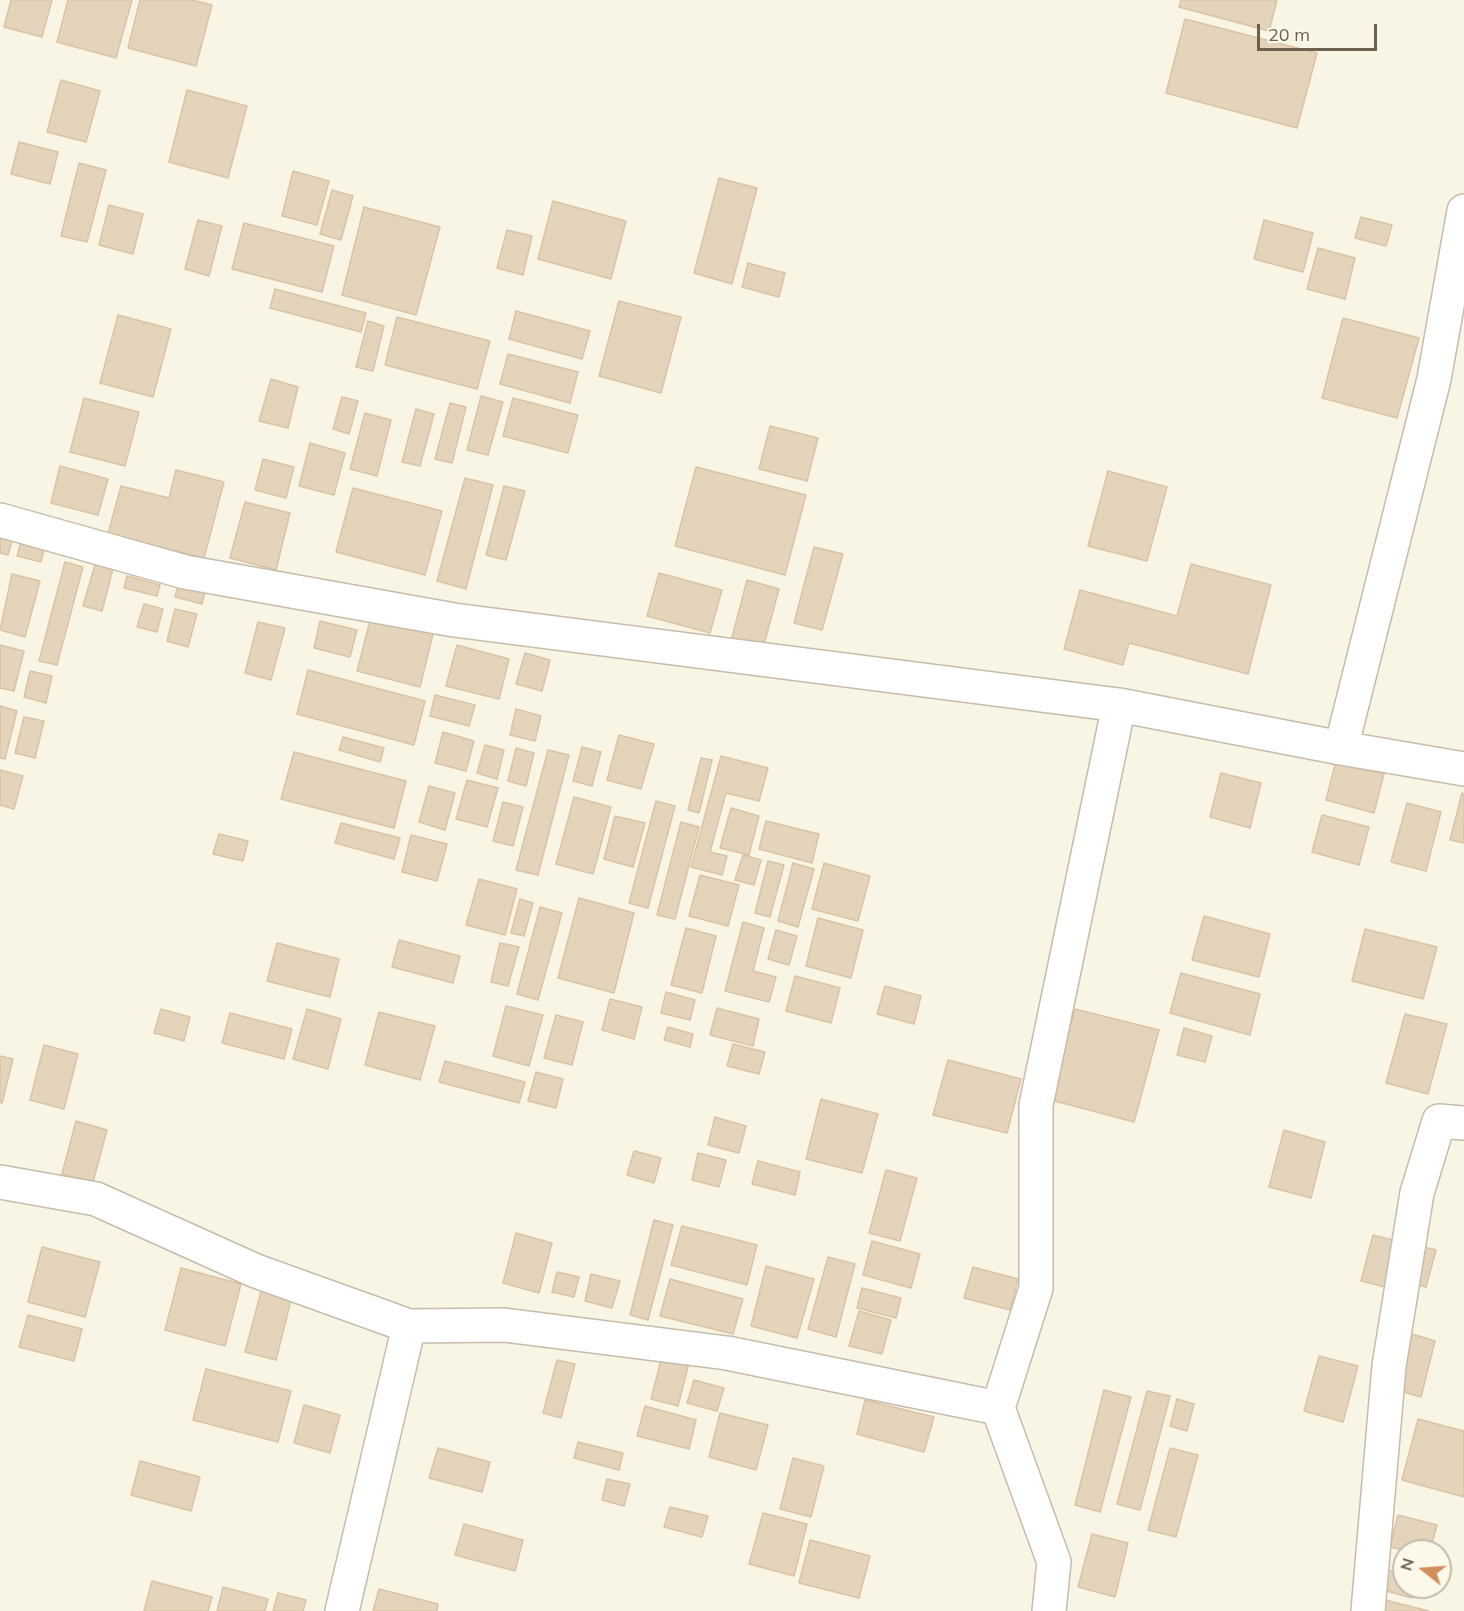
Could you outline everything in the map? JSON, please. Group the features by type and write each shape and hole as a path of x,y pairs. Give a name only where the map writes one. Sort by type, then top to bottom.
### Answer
{"street":[{"path":"1341,748 1434,379 1464,212"},
{"path":"0,520 186,572 454,620 1119,705 1464,769"},
{"path":"1049,1611 1054,1562 998,1408 1036,1288 1036,1105 1119,705"},
{"path":"1368,1611 1389,1366 1417,1193 1439,1121 1464,1123"},
{"path":"0,1182 96,1199 256,1271 409,1326 504,1325 727,1353 998,1408"},
{"path":"342,1611 409,1326"}],"building":[{"path":"11,0 52,0 42,37 4,27"},
{"path":"68,0 132,0 116,58 57,42"},
{"path":"140,0 192,0 212,5 196,66 128,48"},
{"path":"1181,0 1277,0 1269,31 1179,7"},
{"path":"1185,19 1317,53 1297,128 1166,93"},
{"path":"61,80 100,91 86,142 47,132"},
{"path":"187,90 247,106 228,178 169,162"},
{"path":"19,142 58,152 50,184 11,174"},
{"path":"79,163 106,170 87,242 61,236"},
{"path":"293,171 329,181 317,225 282,216"},
{"path":"719,178 757,188 732,284 694,273"},
{"path":"332,190 353,196 341,240 320,234"},
{"path":"553,201 626,221 611,279 538,259"},
{"path":"109,205 143,214 133,254 99,245"},
{"path":"364,207 440,227 416,315 342,295"},
{"path":"1361,217 1392,225 1386,246 1355,238"},
{"path":"198,220 222,226 209,276 185,269"},
{"path":"1264,220 1313,233 1303,272 1254,259"},
{"path":"244,223 334,246 322,292 232,269"},
{"path":"507,230 532,236 523,275 497,268"},
{"path":"1318,248 1355,258 1345,299 1307,289"},
{"path":"748,263 785,273 779,297 742,287"},
{"path":"275,289 366,313 361,332 270,308"},
{"path":"619,301 681,317 661,393 599,376"},
{"path":"516,311 590,331 582,359 509,339"},
{"path":"118,315 171,329 153,397 100,383"},
{"path":"397,317 490,341 477,389 385,365"},
{"path":"1343,318 1419,338 1397,418 1322,398"},
{"path":"368,321 384,326 373,371 356,367"},
{"path":"508,354 578,372 570,403 500,384"},
{"path":"271,379 298,387 288,428 259,421"},
{"path":"481,396 503,402 488,455 467,450"},
{"path":"342,397 358,401 349,434 333,429"},
{"path":"84,398 139,412 125,466 70,452"},
{"path":"513,398 578,415 568,453 503,436"},
{"path":"450,403 466,407 452,463 435,459"},
{"path":"416,409 434,414 420,466 402,462"},
{"path":"365,413 391,420 377,476 350,469"},
{"path":"770,426 818,438 807,481 759,469"},
{"path":"310,443 345,453 334,495 299,486"},
{"path":"263,459 294,467 286,498 255,490"},
{"path":"60,466 108,479 98,515 51,503"},
{"path":"696,467 806,495 785,575 675,546"},
{"path":"176,470 224,482 204,558 108,534 121,486 169,498"},
{"path":"1108,471 1167,487 1147,561 1088,546"},
{"path":"465,478 493,485 466,589 437,581"},
{"path":"504,486 525,491 506,560 486,555"},
{"path":"353,488 442,511 425,575 336,552"},
{"path":"245,502 290,513 276,570 230,558"},
{"path":"0,531 14,535 8,555 0,553"},
{"path":"22,539 45,545 41,562 17,556"},
{"path":"814,547 843,554 822,630 794,623"},
{"path":"96,561 114,565 102,611 83,606"},
{"path":"65,562 83,567 57,665 39,661"},
{"path":"1191,564 1271,585 1248,674 1129,643 1123,665 1064,649 1080,590 1177,616"},
{"path":"659,573 722,590 710,633 647,616"},
{"path":"12,574 40,581 25,637 0,630"},
{"path":"127,576 160,585 157,596 124,588"},
{"path":"747,580 779,589 762,652 730,645"},
{"path":"179,581 206,588 202,604 175,597"},
{"path":"144,604 163,609 157,632 137,627"},
{"path":"175,609 197,614 188,647 167,641"},
{"path":"371,617 433,634 420,687 357,671"},
{"path":"320,621 357,630 350,657 314,648"},
{"path":"258,622 285,628 271,680 245,673"},
{"path":"0,645 24,651 14,691 0,688"},
{"path":"457,645 509,659 499,699 446,686"},
{"path":"525,653 550,660 542,691 516,684"},
{"path":"308,670 425,701 414,745 297,714"},
{"path":"30,671 52,676 46,703 24,697"},
{"path":"435,695 475,705 469,726 430,716"},
{"path":"0,706 17,711 5,759 0,758"},
{"path":"516,709 541,716 535,741 510,735"},
{"path":"24,717 44,721 35,758 15,753"},
{"path":"443,732 474,741 466,771 435,763"},
{"path":"619,735 654,744 641,789 607,780"},
{"path":"343,737 384,748 380,762 339,750"},
{"path":"485,745 504,750 497,779 477,773"},
{"path":"582,747 601,752 592,786 573,781"},
{"path":"516,748 534,753 526,786 508,781"},
{"path":"548,750 569,755 538,875 516,870"},
{"path":"294,752 406,781 394,828 281,799"},
{"path":"721,756 768,768 759,801 726,793 710,852 727,856 722,875 691,867"},
{"path":"701,758 712,760 699,813 688,810"},
{"path":"1336,761 1384,774 1374,813 1326,800"},
{"path":"0,770 23,776 14,809 0,805"},
{"path":"1221,773 1261,783 1250,828 1210,817"},
{"path":"467,780 498,788 487,827 456,819"},
{"path":"429,786 455,793 445,830 419,822"},
{"path":"1462,793 1464,794 1464,843 1450,840"},
{"path":"574,797 611,807 593,874 556,864"},
{"path":"656,801 675,806 648,908 629,903"},
{"path":"503,802 523,807 513,846 493,841"},
{"path":"1407,803 1441,812 1426,871 1391,862"},
{"path":"731,808 759,816 749,855 720,848"},
{"path":"1322,815 1369,827 1359,865 1312,852"},
{"path":"615,816 645,823 633,867 604,859"},
{"path":"766,821 819,834 812,863 759,849"},
{"path":"681,822 699,827 675,919 657,915"},
{"path":"341,823 400,838 394,859 335,843"},
{"path":"219,834 248,841 243,861 213,854"},
{"path":"411,835 447,844 437,881 402,872"},
{"path":"743,855 761,860 754,885 735,880"},
{"path":"768,861 784,865 770,917 755,913"},
{"path":"793,863 814,869 798,927 778,921"},
{"path":"824,863 870,876 858,921 812,909"},
{"path":"700,875 739,885 728,926 689,916"},
{"path":"479,879 517,889 505,935 466,925"},
{"path":"579,898 634,913 614,993 558,978"},
{"path":"520,899 533,903 524,936 511,933"},
{"path":"540,907 562,913 538,1000 517,994"},
{"path":"1204,916 1270,934 1259,977 1192,960"},
{"path":"818,918 863,930 851,978 806,966"},
{"path":"743,922 764,928 753,971 776,977 769,1002 725,991"},
{"path":"686,928 716,936 702,993 671,985"},
{"path":"1365,929 1437,947 1423,999 1352,981"},
{"path":"776,930 797,936 789,965 768,959"},
{"path":"399,940 460,956 453,983 392,967"},
{"path":"277,943 339,959 330,997 267,981"},
{"path":"500,943 519,947 508,986 491,982"},
{"path":"1181,973 1260,994 1250,1035 1170,1013"},
{"path":"795,976 840,988 831,1023 786,1011"},
{"path":"885,986 921,996 914,1024 877,1014"},
{"path":"666,992 695,1000 690,1020 661,1013"},
{"path":"610,999 642,1007 634,1039 602,1030"},
{"path":"506,1006 543,1015 529,1066 493,1056"},
{"path":"717,1008 759,1019 753,1046 710,1035"},
{"path":"161,1009 190,1017 184,1041 154,1033"},
{"path":"307,1009 341,1019 328,1069 293,1059"},
{"path":"1075,1009 1159,1030 1134,1122 1051,1100"},
{"path":"379,1012 435,1026 420,1080 365,1065"},
{"path":"230,1013 292,1029 284,1059 222,1043"},
{"path":"1405,1014 1447,1024 1428,1094 1386,1083"},
{"path":"556,1015 583,1022 572,1065 544,1058"},
{"path":"668,1027 693,1034 690,1047 664,1040"},
{"path":"1184,1028 1212,1036 1205,1062 1177,1055"},
{"path":"733,1044 765,1052 759,1074 727,1066"},
{"path":"44,1045 78,1054 64,1109 30,1100"},
{"path":"0,1056 13,1059 2,1103 0,1102"},
{"path":"948,1060 1021,1079 1007,1133 933,1115"},
{"path":"445,1061 525,1082 519,1103 439,1082"},
{"path":"536,1072 563,1079 556,1108 528,1101"},
{"path":"821,1099 878,1114 862,1173 806,1159"},
{"path":"715,1117 746,1126 739,1153 708,1145"},
{"path":"76,1121 107,1130 93,1182 62,1174"},
{"path":"1284,1130 1325,1142 1311,1198 1269,1187"},
{"path":"634,1151 661,1158 654,1183 627,1175"},
{"path":"698,1153 726,1160 719,1187 692,1180"},
{"path":"758,1161 800,1172 795,1195 752,1184"},
{"path":"886,1170 917,1178 900,1241 869,1233"},
{"path":"654,1220 673,1225 648,1320 630,1315"},
{"path":"682,1226 757,1245 747,1285 671,1265"},
{"path":"516,1233 552,1243 539,1293 503,1283"},
{"path":"1373,1235 1405,1243 1393,1289 1361,1281"},
{"path":"872,1241 920,1254 911,1288 863,1275"},
{"path":"1415,1245 1436,1250 1426,1287 1405,1282"},
{"path":"42,1247 100,1262 85,1317 28,1302"},
{"path":"828,1257 855,1264 836,1337 808,1329"},
{"path":"766,1266 814,1279 797,1338 751,1326"},
{"path":"973,1267 1018,1279 1010,1310 964,1298"},
{"path":"181,1268 241,1284 225,1346 165,1330"},
{"path":"557,1272 579,1277 574,1297 552,1292"},
{"path":"591,1274 620,1281 612,1308 585,1301"},
{"path":"670,1279 743,1299 733,1334 660,1316"},
{"path":"262,1288 292,1296 276,1360 245,1352"},
{"path":"862,1288 901,1298 896,1318 857,1308"},
{"path":"859,1311 891,1320 882,1354 849,1346"},
{"path":"28,1315 82,1329 74,1361 19,1347"},
{"path":"1412,1334 1435,1341 1421,1397 1397,1390"},
{"path":"662,1356 689,1363 678,1406 651,1399"},
{"path":"1319,1356 1358,1366 1343,1422 1304,1411"},
{"path":"557,1360 575,1364 561,1418 543,1413"},
{"path":"206,1369 291,1391 278,1442 193,1420"},
{"path":"694,1380 724,1388 717,1411 687,1403"},
{"path":"1104,1390 1131,1397 1100,1512 1075,1505"},
{"path":"1147,1391 1170,1396 1140,1510 1117,1504"},
{"path":"1177,1399 1194,1404 1187,1431 1170,1426"},
{"path":"865,1400 934,1417 924,1452 857,1434"},
{"path":"304,1405 340,1415 330,1453 294,1443"},
{"path":"645,1406 696,1420 689,1449 637,1436"},
{"path":"720,1413 768,1425 756,1470 709,1457"},
{"path":"1418,1419 1464,1431 1464,1497 1402,1480"},
{"path":"578,1442 623,1453 619,1470 574,1458"},
{"path":"438,1448 490,1462 482,1492 429,1478"},
{"path":"1170,1448 1198,1455 1176,1537 1148,1530"},
{"path":"793,1458 824,1466 811,1517 780,1509"},
{"path":"140,1461 200,1477 191,1511 131,1495"},
{"path":"607,1479 630,1484 624,1506 602,1500"},
{"path":"670,1507 708,1516 702,1537 664,1527"},
{"path":"763,1513 807,1524 794,1576 749,1564"},
{"path":"1398,1515 1437,1525 1433,1539 1392,1539"},
{"path":"464,1524 523,1540 515,1571 455,1555"},
{"path":"1092,1534 1128,1543 1115,1597 1078,1587"},
{"path":"810,1540 870,1556 859,1598 799,1583"},
{"path":"1388,1570 1392,1571 1392,1592 1383,1590"},
{"path":"152,1581 212,1597 208,1611 144,1611"},
{"path":"223,1587 268,1599 265,1611 217,1611"},
{"path":"379,1589 438,1604 437,1611 373,1611"},
{"path":"278,1593 306,1600 303,1611 273,1611"},
{"path":"1385,1600 1429,1611 1382,1611"}]}
